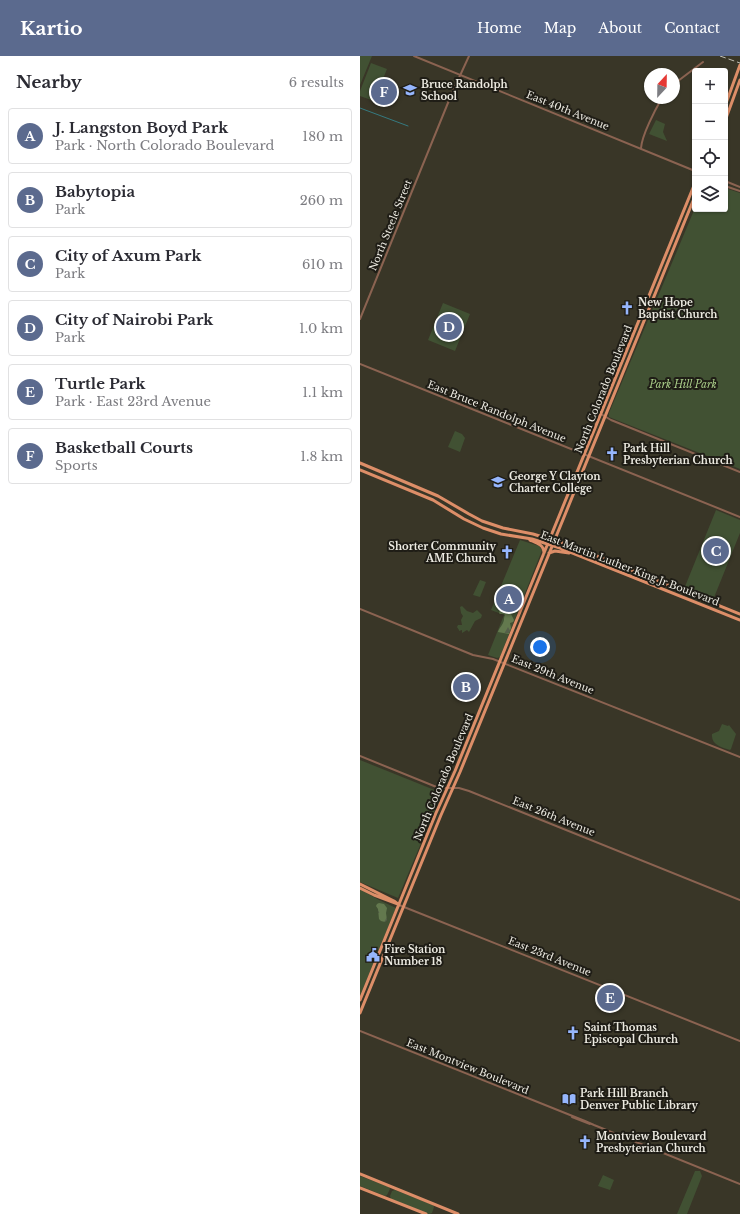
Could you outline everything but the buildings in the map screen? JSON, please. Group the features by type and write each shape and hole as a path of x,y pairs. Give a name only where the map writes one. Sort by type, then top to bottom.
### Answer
{"main road":[{"path":"726,104 739,67"},
{"path":"728,113 740,80"},
{"name":"North Colorado Boulevard","path":"360,1000 448,789 692,190"},
{"name":"North Colorado Boulevard","path":"360,1013 692,203"},
{"name":"East Martin Luther King Jr Boulevard","path":"360,463 438,496 482,521 503,528 530,533 576,548 740,614"},
{"name":"East Martin Luther King Jr Boulevard","path":"360,470 436,501 464,519 483,528 497,533 519,536 548,544 740,620"},
{"path":"519,536 541,545 543,555"},
{"path":"549,553 555,551 577,555"},
{"name":"East 23rd Avenue","path":"360,884 394,900 399,904"},
{"name":"East 23rd Avenue","path":"360,888 399,904"},
{"path":"360,1174 458,1214"},
{"path":"360,1188 426,1214"}],"street":[{"name":"East 40th Avenue","path":"414,56 692,170"},
{"name":"North Steele Street","path":"360,319 452,93 470,56"},
{"path":"680,79 703,62"},
{"path":"641,148 659,104"},
{"path":"728,182 740,187"},
{"path":"728,187 740,191"},
{"name":"East Bruce Randolph Avenue","path":"360,364 740,517"},
{"path":"601,414 605,417 740,472"},
{"name":"East 29th Avenue","path":"360,609 473,655 489,657 740,757"},
{"name":"East 26th Avenue","path":"360,756 439,788 460,788 469,791 740,900"},
{"name":"East 23rd Avenue","path":"399,904 740,1041"},
{"name":"East Montview Boulevard","path":"360,1031 570,1115 584,1123 594,1125 740,1184"}],"green space":[{"path":"360,56 372,56 360,85"},
{"path":"371,63 387,69 374,101 360,96 360,91"},
{"path":"656,120 665,124 663,132 667,141 649,134"},
{"name":"Park Hill Park","path":"728,189 740,193 740,469 609,417 609,413 693,212 728,212"},
{"path":"443,303 470,314 455,351 428,340"},
{"path":"455,431 462,434 465,438 460,452 448,447"},
{"path":"716,510 740,520 740,533 713,600 684,589"},
{"path":"520,540 539,546 542,550 500,657 497,658 488,655 504,615 491,610"},
{"path":"480,580 486,582 480,597 473,595"},
{"path":"462,606 467,611 473,613 477,610 482,615 481,618 475,621 469,632 467,630 462,633 462,630 459,631 457,627 458,625 462,625 461,620 463,616 460,607"},
{"path":"502,607 509,610 514,620 510,623 511,628 509,634 498,632 505,615 499,613 500,608"},
{"path":"462,682 472,685 470,693 459,688"},
{"path":"722,724 729,725 736,734 730,750 717,745 712,738 712,734 719,731"},
{"path":"360,760 442,793 398,898 360,882"},
{"path":"360,889 396,908 360,996"},
{"path":"379,903 384,904 387,908 387,920 385,922 379,919 378,909 376,906"},
{"path":"606,991 617,996 614,1005 603,1001"},
{"path":"695,1171 700,1171 702,1176 687,1214 677,1214"},
{"path":"603,1175 614,1180 610,1190 598,1186"},
{"path":"360,1176 389,1187 390,1189 387,1195 385,1196 360,1186"},
{"path":"395,1190 433,1205 434,1207 432,1213 429,1214 391,1199 390,1196 392,1191"}],"waterway":[{"path":"360,108 408,126"}],"railway":[{"path":"720,56 740,63"}],"place":[{"name":"Bruce Randolph School","path":"410,90"},
{"name":"Basketball Courts","path":"384,92"},
{"name":"New Hope Baptist Church","path":"627,308"},
{"name":"City of Nairobi Park","path":"449,327"},
{"name":"Park Hill Presbyterian Church","path":"612,454"},
{"name":"George Y Clayton Charter College","path":"498,482"},
{"name":"City of Axum Park","path":"716,551"},
{"name":"Shorter Community AME Church","path":"507,552"},
{"name":"J. Langston Boyd Park","path":"509,599"},
{"name":"Babytopia","path":"466,687"},
{"name":"Fire Station Number 18","path":"373,955"},
{"name":"Turtle Park","path":"610,998"},
{"name":"Saint Thomas Episcopal Church","path":"573,1033"},
{"name":"Park Hill Branch Denver Public Library","path":"569,1099"},
{"name":"Montview Boulevard Presbyterian Church","path":"585,1142"}]}
